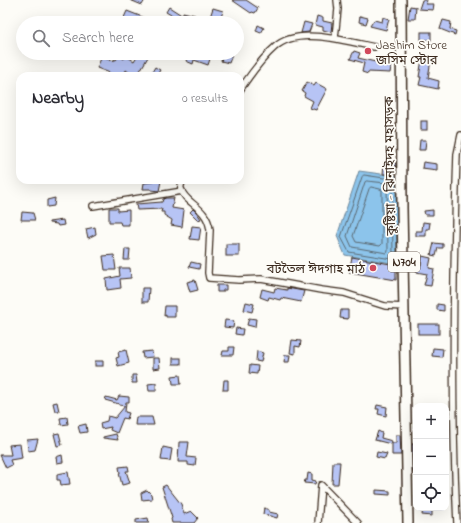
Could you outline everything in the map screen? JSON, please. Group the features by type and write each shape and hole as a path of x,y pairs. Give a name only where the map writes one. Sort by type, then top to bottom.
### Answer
{"highway":[{"name":"কুষ্টিয়া - ঝিনাইদহ মহাসড়ক","path":"401,0 402,208 408,523"}],"street":[{"path":"335,38 338,9 337,0"},
{"path":"244,84 276,46 293,37 304,36 335,38 374,47"},
{"path":"457,523 454,336 457,162 461,135"},
{"path":"181,184 184,195 204,214 210,224 209,278 261,280 344,293 385,306 405,307"},
{"path":"93,206 182,191"},
{"path":"318,523 321,485 358,523"}],"water":[{"path":"359,171 396,176 397,264 345,255 337,236"}],"building":[{"path":"130,0 145,0 142,5"},
{"path":"232,0 246,0 258,8 255,13 251,13"},
{"path":"422,0 427,0 426,4 434,4 433,10 419,9"},
{"path":"410,6 416,7 415,19 408,19"},
{"path":"169,7 183,16 173,16 166,12"},
{"path":"213,8 223,11 222,16 210,16"},
{"path":"127,11 140,16 125,16"},
{"path":"183,12 195,15 183,16"},
{"path":"317,16 323,18 323,21 332,23 331,32 323,30 323,27 315,25"},
{"path":"360,16 368,18 366,24 359,22"},
{"path":"383,17 389,19 386,30 370,26 374,20 382,22"},
{"path":"443,20 451,22 450,29 456,31 455,35 440,29"},
{"path":"304,22 312,24 309,32 301,33"},
{"path":"258,25 264,28 261,33 256,31"},
{"path":"421,32 431,32 431,40 421,40"},
{"path":"354,51 360,53 358,58 385,63 386,66 391,67 390,73 368,72 368,74 362,72 364,63 350,59"},
{"path":"422,59 431,60 428,78 439,81 438,89 419,85"},
{"path":"100,60 146,60 139,72 129,72 126,70 125,72 107,72 97,68"},
{"path":"186,60 194,60 193,64"},
{"path":"194,60 210,60 208,65"},
{"path":"221,60 230,60 229,63"},
{"path":"155,67 160,70 159,72 152,72"},
{"path":"307,82 314,86 316,83 327,89 316,110 310,108 313,101 304,96 305,93 302,91"},
{"path":"421,121 427,121 427,130 421,130"},
{"path":"420,140 426,140 425,150 419,150"},
{"path":"384,162 396,163 395,174 383,174"},
{"path":"423,162 437,164 437,170 422,168"},
{"path":"144,184 160,184 159,191 143,189"},
{"path":"55,198 54,206 47,207 47,200"},
{"path":"174,198 172,208 184,210 182,227 171,225 172,220 164,215 164,212 161,212 162,209 137,210 136,204 162,202 163,199"},
{"path":"109,208 118,208 118,211 129,210 129,225 121,225 120,222 109,222"},
{"path":"193,209 201,219 198,220 190,212"},
{"path":"433,210 433,215 425,215 424,211"},
{"path":"22,212 33,213 35,220 21,220"},
{"path":"63,220 64,225 58,226 57,224 49,223 49,222"},
{"path":"423,222 430,223 429,229 426,229 426,236 416,236 416,231 422,231"},
{"path":"192,226 201,227 199,240 190,239"},
{"path":"95,227 96,234 88,238 86,229"},
{"path":"434,243 443,244 443,248 438,248 436,256 431,255"},
{"path":"226,244 239,244 239,256 226,256"},
{"path":"125,249 130,249 129,260 124,260"},
{"path":"114,255 116,270 105,270 103,256"},
{"path":"422,256 431,258 429,268 434,269 431,286 424,285 427,274 416,272 418,265 421,265"},
{"name":"বটতৈল ঈদগাহ মাঠ","path":"352,257 396,265 396,280 349,272"},
{"path":"191,262 200,264 199,269 189,267"},
{"path":"119,268 130,268 131,278 120,279 121,288 107,290 106,279 120,276"},
{"path":"195,280 198,290 190,292 187,282"},
{"path":"217,285 226,285 226,290 223,290 223,292 217,292"},
{"path":"142,288 149,288 148,302 142,302"},
{"path":"275,288 287,290 287,288 304,291 301,302 281,298 280,300 269,297 268,300 260,297 262,289 274,292"},
{"path":"246,302 254,304 252,312 244,310"},
{"path":"437,304 444,305 444,311 437,310"},
{"path":"165,306 175,306 175,317 164,316"},
{"path":"341,310 348,310 348,319 340,318"},
{"path":"249,318 256,319 255,327 247,325"},
{"path":"225,320 234,321 233,328 224,327"},
{"path":"418,324 439,324 439,334 418,334"},
{"path":"236,328 243,329 242,335 235,334"},
{"path":"292,340 301,341 300,347 295,346 295,354 290,353"},
{"path":"229,347 234,347 233,355 222,355 223,351 229,351"},
{"path":"433,348 443,349 442,357 432,356"},
{"path":"126,350 129,363 118,366 116,358 119,357 118,352"},
{"path":"152,351 153,357 143,358 142,352"},
{"path":"257,351 263,353 261,362 256,361"},
{"path":"285,355 290,355 289,362 284,362"},
{"path":"153,358 159,358 160,368 153,369"},
{"path":"173,358 181,358 181,364 173,364"},
{"path":"95,361 103,361 103,366 95,366"},
{"path":"250,365 258,366 257,374 249,373"},
{"path":"132,375 136,375 137,383 132,383"},
{"path":"180,375 181,384 173,384 172,376"},
{"path":"224,380 228,380 228,390 223,390"},
{"path":"156,383 156,391 149,391 148,384"},
{"path":"119,396 129,397 129,402 126,402 125,412 129,413 127,419 123,418 117,433 110,430 111,427 101,429 100,423 107,421 108,416 115,418 125,406 105,400 106,397 117,400"},
{"path":"57,402 59,411 55,411 53,403"},
{"path":"377,405 387,407 386,416 378,414 379,409 376,409"},
{"path":"67,417 68,424 61,425 60,418"},
{"path":"136,417 152,417 154,425 135,425"},
{"path":"86,424 87,432 80,433 78,426"},
{"path":"378,431 382,433 381,438 392,441 391,444 375,440"},
{"path":"59,433 62,445 57,446 54,434"},
{"path":"116,434 118,440 103,438 103,437"},
{"path":"396,435 400,435 401,455 392,455 392,443 396,443"},
{"path":"38,439 35,450 28,451 27,440"},
{"path":"179,442 189,442 187,457 196,458 195,466 188,465 188,462 178,462"},
{"path":"20,444 22,458 10,460 12,465 6,468 0,455 11,455 9,445"},
{"path":"412,444 413,444 413,472"},
{"path":"163,447 172,449 170,461 161,460"},
{"path":"377,452 387,454 385,459 376,457"},
{"path":"62,455 63,462 57,463 56,457"},
{"path":"333,462 340,462 338,484 332,484"},
{"path":"128,466 129,471 126,471 130,483 122,485 119,467"},
{"path":"68,472 70,484 61,485 60,480 57,480 57,474"},
{"path":"308,473 312,474 312,480 316,481 315,484 304,483 305,480 307,480"},
{"path":"166,485 181,504 184,514 191,511 198,518 194,523 172,523 172,518 162,487"},
{"path":"147,490 151,494 152,499 142,500 141,493"},
{"path":"376,490 390,491 390,495 376,494"},
{"path":"264,508 269,510 269,512 278,514 277,518 263,514"},
{"path":"423,511 432,511 432,516 422,515"},
{"path":"148,518 149,523 136,523 136,520"}],"place":[{"name":"Jashim Store জসিম স্টোর","path":"368,51"},
{"name":"বটতৈল ঈদগাহ মাঠ","path":"373,268"}]}
